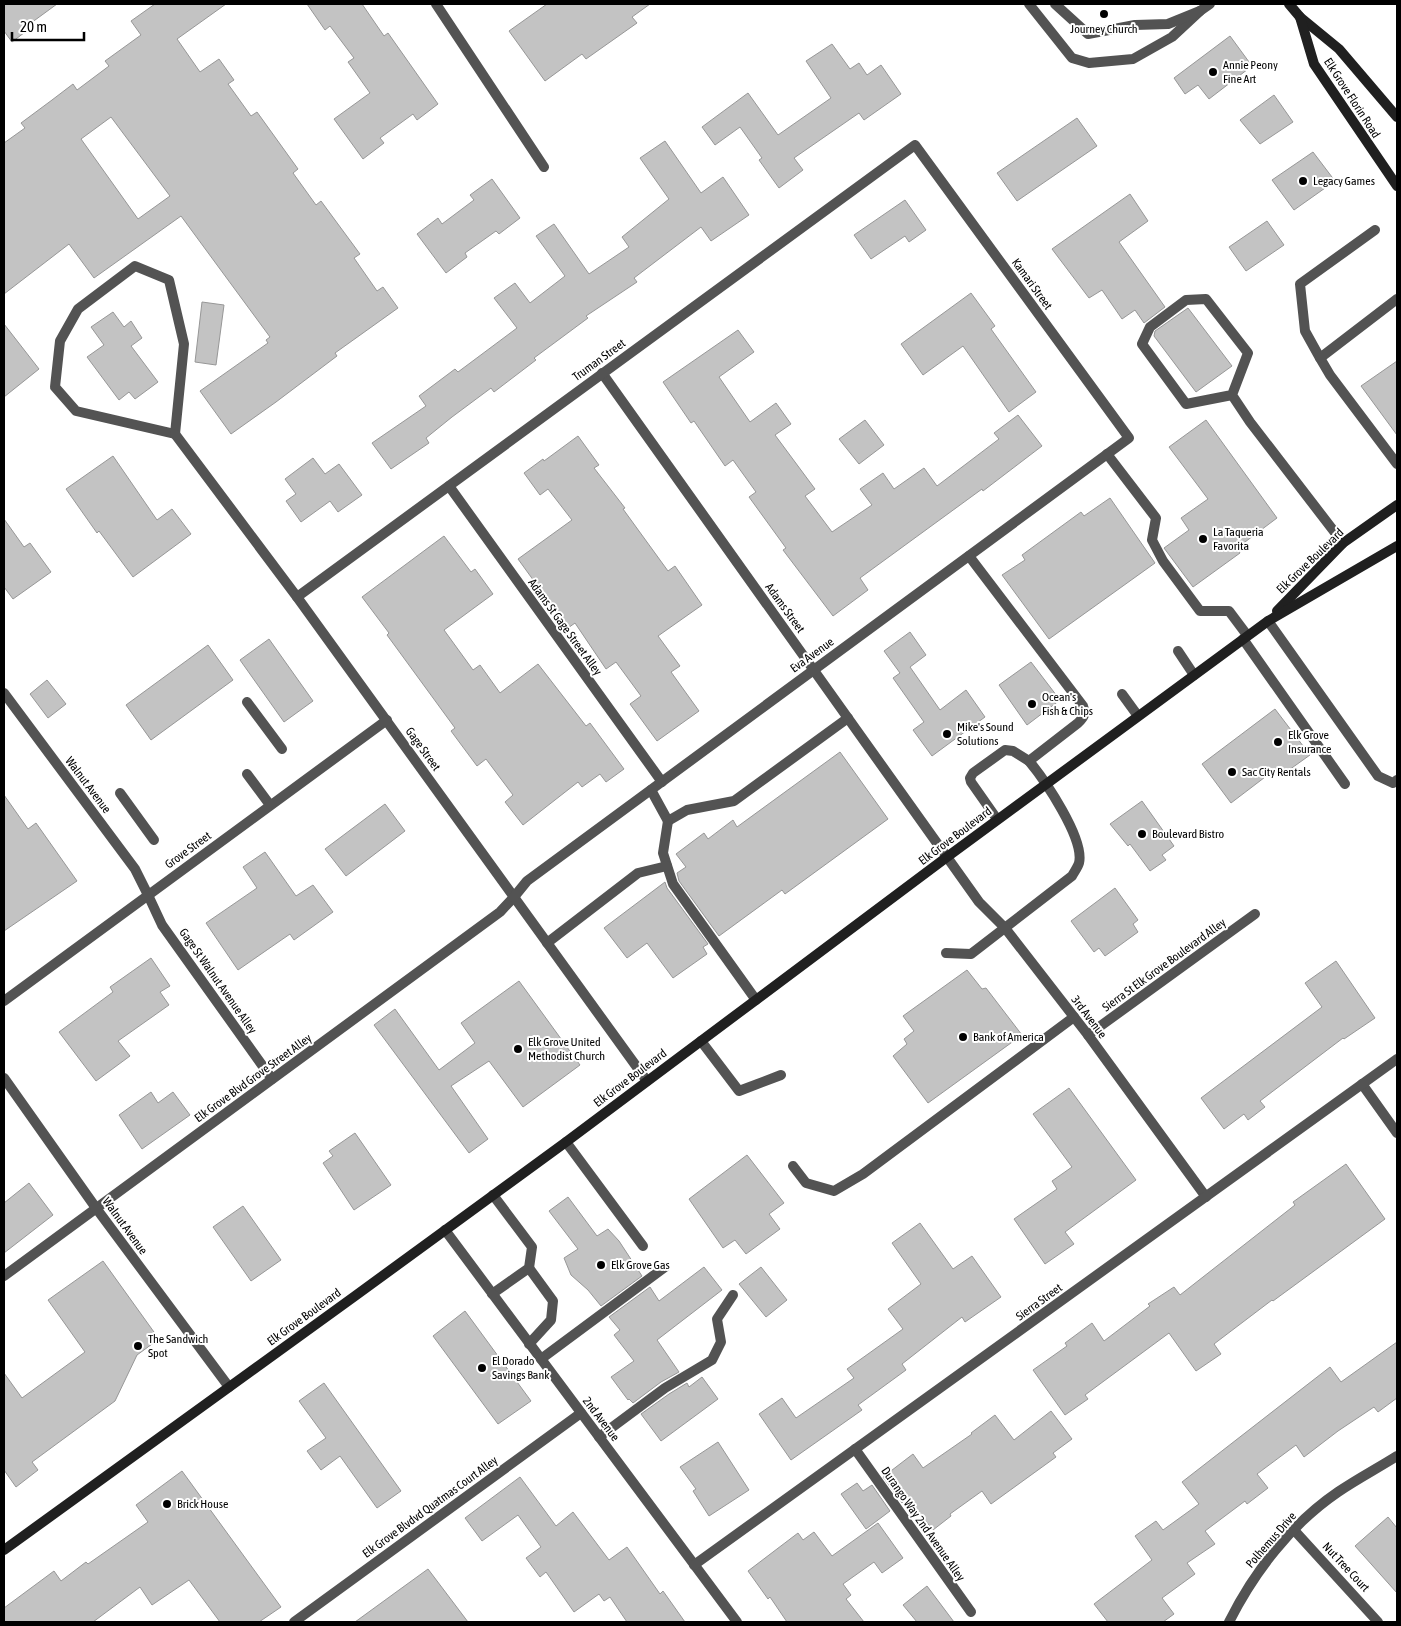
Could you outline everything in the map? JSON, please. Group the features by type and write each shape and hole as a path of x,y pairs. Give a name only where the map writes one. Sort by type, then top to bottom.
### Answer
{"main road":[{"name":"Elk Grove Florin Road","path":"1289,4 1300,18 1339,48 1397,117"},
{"name":"Elk Grove Florin Road","path":"1300,18 1314,64 1397,186"},
{"name":"Elk Grove Boulevard","path":"1268,621 1343,543 1397,504"},
{"name":"Elk Grove Boulevard","path":"4,1550 566,1142 1245,637 1268,621 1397,546"}],"street":[{"path":"436,4 544,167"},
{"path":"1029,4 1072,58 1089,63 1133,59 1172,37 1210,4"},
{"path":"1055,4 1088,34 1135,24 1168,24 1200,12"},
{"name":"Truman Street","path":"297,596 915,145"},
{"name":"Kamari Street","path":"915,145 1129,438"},
{"path":"1375,230 1300,284 1305,331 1330,375 1397,464"},
{"path":"136,266 169,280 184,344 175,434 76,411 55,387 60,341 78,309 136,266"},
{"path":"1206,299 1248,352 1232,395 1186,404 1142,344 1150,327 1186,300 1206,299"},
{"path":"1320,358 1397,299"},
{"name":"Adams Street","path":"602,374 947,857"},
{"path":"1232,395 1250,422 1343,543"},
{"name":"Gage Street","path":"175,434 297,596 647,1081"},
{"name":"Eva Avenue","path":"514,896 527,881 1129,438"},
{"path":"1107,454 1156,518 1152,540 1163,561 1200,611 1229,611 1345,784"},
{"name":"Adams St Gage Street Alley","path":"448,486 662,782"},
{"path":"969,556 1083,706 1085,712 1084,718 1030,761"},
{"path":"1268,621 1378,776 1392,783 1397,780"},
{"path":"1178,651 1194,675"},
{"name":"Walnut Avenue","path":"4,693 135,869 148,895"},
{"path":"1122,694 1138,716"},
{"path":"247,702 282,749"},
{"path":"668,821 687,810 734,800 848,718"},
{"name":"Grove Street","path":"4,1001 386,720"},
{"path":"946,953 971,954 1072,876 1080,862 1076,836 1047,783 1030,761 1005,750 970,778 998,820"},
{"path":"247,774 270,805"},
{"path":"651,790 668,821 663,853 672,884 756,1000"},
{"path":"120,792 154,840"},
{"name":"3rd Avenue","path":"947,857 979,902 1005,928 1088,1035 1206,1197"},
{"path":"547,943 638,873 667,866"},
{"name":"Gage St Walnut Avenue Alley","path":"148,895 162,925 272,1079"},
{"name":"Elk Grove Blvd Grove Street Alley","path":"4,1276 500,912 514,896"},
{"name":"Sierra St Elk Grove Boulevard Alley","path":"1088,1035 1255,914"},
{"path":"793,1166 806,1183 834,1191 863,1174 1074,1018"},
{"path":"701,1041 739,1091 781,1075"},
{"name":"Sierra Street","path":"694,1565 1397,1059"},
{"name":"Walnut Avenue","path":"4,1078 96,1208 229,1386"},
{"path":"1362,1084 1397,1133"},
{"path":"566,1142 642,1246"},
{"path":"493,1195 532,1247 529,1268 553,1301 551,1320 529,1344"},
{"name":"2nd Avenue","path":"444,1230 737,1622"},
{"path":"541,1359 665,1267"},
{"path":"492,1294 529,1268"},
{"path":"599,1437 665,1388 712,1360 721,1342 717,1319 733,1295"},
{"name":"Elk Grove Blvdvd Quatmas Court Alley","path":"294,1622 581,1413"},
{"name":"Durango Way 2nd Avenue Alley","path":"855,1449 971,1612"},
{"name":"Polhemus Drive","path":"1229,1622 1252,1582 1269,1558 1294,1530 1338,1492 1397,1456"},
{"name":"Nut Tree Court","path":"1294,1530 1378,1622"}],"building":[{"path":"4,4 57,4 31,23 33,26 12,42 4,31"},
{"path":"155,4 226,4 177,39 200,72 219,59 234,80 228,84 251,116 257,112 298,169 293,173 316,205 321,201 360,254 354,258 377,291 383,287 398,308 335,353 337,356 231,434 200,391 268,343 266,340 270,337 181,216 94,278 69,244 4,294 4,143 25,128 21,123 73,84 77,90 109,66 105,61 141,35 131,21","holes":["111,117 170,196 138,219 81,139"]},
{"path":"307,4 362,4 384,36 388,33 438,104 417,120 413,114 380,138 384,143 363,159 334,119 370,93 348,62 354,58 330,26 325,30"},
{"path":"547,4 650,4 632,17 637,23 586,59 582,54 545,81 509,31"},
{"name":"Annie Peony Fine Art","path":"1230,36 1252,66 1209,99 1198,85 1185,94 1174,78"},
{"path":"832,44 850,69 859,63 867,75 881,65 901,94 864,120 859,113 794,158 803,170 779,188 759,160 762,158 740,127 715,145 702,127 748,93 778,135 831,98 806,61"},
{"path":"1274,95 1293,122 1260,144 1240,120"},
{"path":"1077,118 1097,146 1017,201 997,173"},
{"path":"665,141 701,193 723,177 749,215 711,241 701,227 634,278 637,282 586,316 588,318 534,358 536,360 494,392 491,388 452,417 426,438 429,443 391,469 372,443 426,406 419,396 455,369 458,372 517,328 494,298 515,283 530,303 565,276 536,236 554,224 589,274 629,247 622,237 669,199 640,158"},
{"name":"Legacy Games","path":"1313,152 1335,181 1294,210 1272,180"},
{"path":"492,179 520,218 499,234 496,231 465,253 467,257 446,273 417,234 438,218 442,224 474,200 470,195"},
{"path":"1130,194 1148,221 1119,242 1165,307 1144,323 1135,310 1122,319 1102,290 1089,298 1052,249"},
{"path":"905,200 926,230 909,242 905,236 871,259 854,235"},
{"path":"1267,221 1284,245 1246,271 1229,247"},
{"path":"971,293 995,326 991,329 1036,392 1009,412 963,346 923,375 901,344"},
{"path":"202,302 224,305 216,365 195,362"},
{"path":"1188,308 1232,366 1196,392 1154,336 1155,331"},
{"path":"113,312 124,327 131,321 142,338 131,346 158,382 135,399 129,392 119,400 87,357 104,345 91,327"},
{"path":"4,324 39,369 4,397"},
{"path":"738,330 754,352 719,377 750,422 776,403 791,424 775,435 815,489 805,496 832,532 872,505 860,489 883,473 894,489 924,468 937,486 999,439 994,433 1018,415 1042,446 983,491 982,489 860,578 868,590 833,616 783,550 786,548 749,497 756,492 733,460 725,466 694,421 691,423 663,382"},
{"path":"1397,361 1397,435 1361,386"},
{"path":"865,420 884,445 859,464 839,439"},
{"path":"1206,420 1277,518 1237,548 1240,553 1193,587 1164,548 1189,530 1181,518 1208,499 1169,447"},
{"path":"578,436 599,465 594,468 625,508 623,509 668,571 675,566 702,605 658,636 680,666 671,672 699,711 657,741 630,704 641,696 616,662 606,669 575,623 568,628 518,559 572,520 548,489 540,495 524,473"},
{"path":"113,456 157,520 172,509 191,534 133,577 99,531 97,533 66,489"},
{"path":"313,458 325,474 339,464 362,495 338,512 330,501 301,522 286,501 296,494 285,479"},
{"path":"1110,498 1155,563 1049,639 1002,575 1025,560 1022,555 1081,512 1084,516"},
{"path":"4,519 24,547 30,543 51,572 13,599 4,587"},
{"path":"444,536 471,572 475,569 493,594 444,630 473,670 480,665 500,693 538,664 586,726 590,723 624,769 606,782 600,774 582,787 578,782 523,825 505,802 513,795 486,759 477,766 451,731 455,728 387,635 389,633 362,597"},
{"path":"910,632 926,655 910,667 940,710 966,690 985,717 932,756 913,730 924,722 893,678 900,673 884,651"},
{"path":"269,639 313,701 284,722 240,660"},
{"path":"208,645 233,680 151,740 126,705"},
{"path":"1031,662 1060,700 1027,725 999,685"},
{"path":"47,680 66,704 48,718 30,694"},
{"path":"1275,709 1310,755 1282,775 1277,768 1231,803 1202,764"},
{"path":"840,752 888,819 785,894 782,890 719,936 679,881 677,873 686,867 676,854 704,833 708,839 733,820 737,827"},
{"path":"4,795 28,829 36,823 77,881 4,931"},
{"name":"Boulevard Bistro","path":"1142,801 1174,846 1162,855 1166,860 1150,871 1130,844 1128,846 1110,824"},
{"path":"385,804 405,831 346,876 325,849"},
{"path":"265,852 296,896 313,885 333,912 294,940 290,934 238,970 206,923 257,888 243,867"},
{"path":"665,882 667,888 708,944 703,947 707,954 673,978 647,943 627,958 604,928"},
{"path":"1115,888 1138,920 1133,924 1138,932 1105,956 1099,948 1094,952 1071,921"},
{"path":"151,958 170,986 160,992 169,1005 118,1041 130,1056 96,1081 59,1032 113,992 110,987"},
{"path":"1336,961 1375,1018 1343,1038 1260,1101 1265,1107 1248,1120 1244,1114 1224,1129 1201,1098 1322,1007 1305,983"},
{"name":"Bank of America","path":"967,970 982,989 986,988 1022,1035 928,1103 893,1056 907,1044 904,1039 914,1031 903,1016"},
{"name":"Elk Grove United Methodist Church","path":"519,981 580,1065 523,1107 489,1061 451,1086 488,1139 469,1153 374,1025 395,1009 439,1070 475,1043 461,1023"},
{"path":"1069,1088 1136,1180 1065,1232 1074,1244 1045,1264 1014,1219 1057,1189 1052,1181 1072,1167 1033,1114"},
{"path":"151,1092 158,1103 173,1092 190,1115 142,1149 119,1115"},
{"path":"355,1133 391,1185 354,1210 323,1163 333,1156 329,1151"},
{"path":"747,1155 784,1203 769,1214 780,1229 746,1254 735,1240 723,1248 689,1199"},
{"path":"1346,1164 1385,1219 1214,1344 1221,1354 1196,1371 1169,1333 1085,1395 1088,1399 1065,1415 1033,1370 1067,1346 1065,1343 1092,1323 1104,1341 1150,1306 1148,1304 1174,1287 1180,1295 1295,1205 1293,1202"},
{"path":"29,1183 53,1215 4,1253 4,1203"},
{"name":"Elk Grove Gas","path":"568,1197 597,1236 608,1229 619,1241 642,1276 601,1306 588,1290 571,1275 564,1258 578,1249 549,1211"},
{"path":"243,1206 281,1260 251,1281 213,1227"},
{"path":"920,1223 953,1269 972,1256 1001,1297 965,1322 962,1317 902,1364 906,1370 858,1405 862,1410 791,1460 759,1414 782,1398 796,1418 854,1378 847,1369 903,1329 888,1309 921,1284 892,1243"},
{"path":"103,1261 159,1339 137,1355 115,1401 32,1462 38,1470 16,1487 4,1470 4,1373 22,1398 85,1352 48,1300"},
{"path":"704,1267 722,1290 657,1340 679,1372 661,1382 633,1403 628,1400 611,1377 634,1361 614,1335 620,1330 609,1317 650,1287 659,1301"},
{"path":"761,1267 787,1300 766,1317 739,1284"},
{"name":"El Dorado Savings Bank","path":"465,1311 531,1401 498,1424 433,1336"},
{"path":"1397,1342 1397,1398 1378,1412 1374,1407 1304,1457 1296,1445 1257,1474 1268,1488 1247,1504 1245,1501 1205,1531 1215,1544 1187,1563 1195,1574 1162,1598 1174,1614 1163,1622 1108,1622 1094,1604 1152,1560 1135,1536 1156,1521 1163,1530 1199,1504 1182,1482 1330,1367 1341,1382"},
{"path":"702,1377 718,1399 661,1441 641,1414 687,1383 689,1387"},
{"path":"324,1383 401,1491 377,1508 340,1456 321,1470 307,1451 326,1438 299,1401"},
{"path":"1051,1411 1072,1439 1053,1453 1056,1457 991,1504 982,1491 950,1514 951,1516 933,1530 906,1499 902,1503 883,1477 913,1454 923,1468 972,1434 995,1415 1014,1440"},
{"path":"718,1442 749,1490 709,1516 693,1491 696,1489 680,1467"},
{"path":"182,1471 281,1607 259,1622 220,1622 189,1580 152,1605 140,1587 93,1622 4,1622 4,1608 54,1571 61,1581 86,1562 88,1564 148,1522 136,1505"},
{"path":"520,1477 556,1526 573,1512 609,1560 627,1547 660,1594 663,1591 685,1622 627,1622 610,1597 604,1601 599,1594 574,1612 546,1572 540,1577 526,1558 541,1547 518,1515 482,1541 465,1518"},
{"path":"857,1483 863,1491 872,1485 890,1511 866,1529 841,1494"},
{"path":"1388,1517 1397,1528 1397,1593 1355,1546"},
{"path":"878,1523 903,1558 882,1573 874,1562 843,1584 851,1595 846,1599 864,1622 787,1622 770,1597 768,1599 748,1571 798,1533 803,1540 814,1532 832,1556"},
{"path":"428,1569 468,1622 355,1622 399,1590"},
{"path":"927,1586 954,1622 917,1622 903,1605"}],"place":[{"name":"Journey Church","path":"1104,14"},
{"name":"Annie Peony Fine Art","path":"1213,72"},
{"name":"Legacy Games","path":"1303,181"},
{"name":"La Taqueria Favorita","path":"1203,539"},
{"name":"Ocean's Fish & Chips","path":"1032,704"},
{"name":"Mike's Sound Solutions","path":"947,734"},
{"name":"Elk Grove Insurance","path":"1278,742"},
{"name":"Sac City Rentals","path":"1232,772"},
{"name":"Boulevard Bistro","path":"1142,834"},
{"name":"Bank of America","path":"963,1037"},
{"name":"Elk Grove United Methodist Church","path":"518,1049"},
{"name":"Elk Grove Gas","path":"601,1265"},
{"name":"The Sandwich Spot","path":"138,1346"},
{"name":"El Dorado Savings Bank","path":"482,1368"},
{"name":"Brick House","path":"167,1504"}]}
